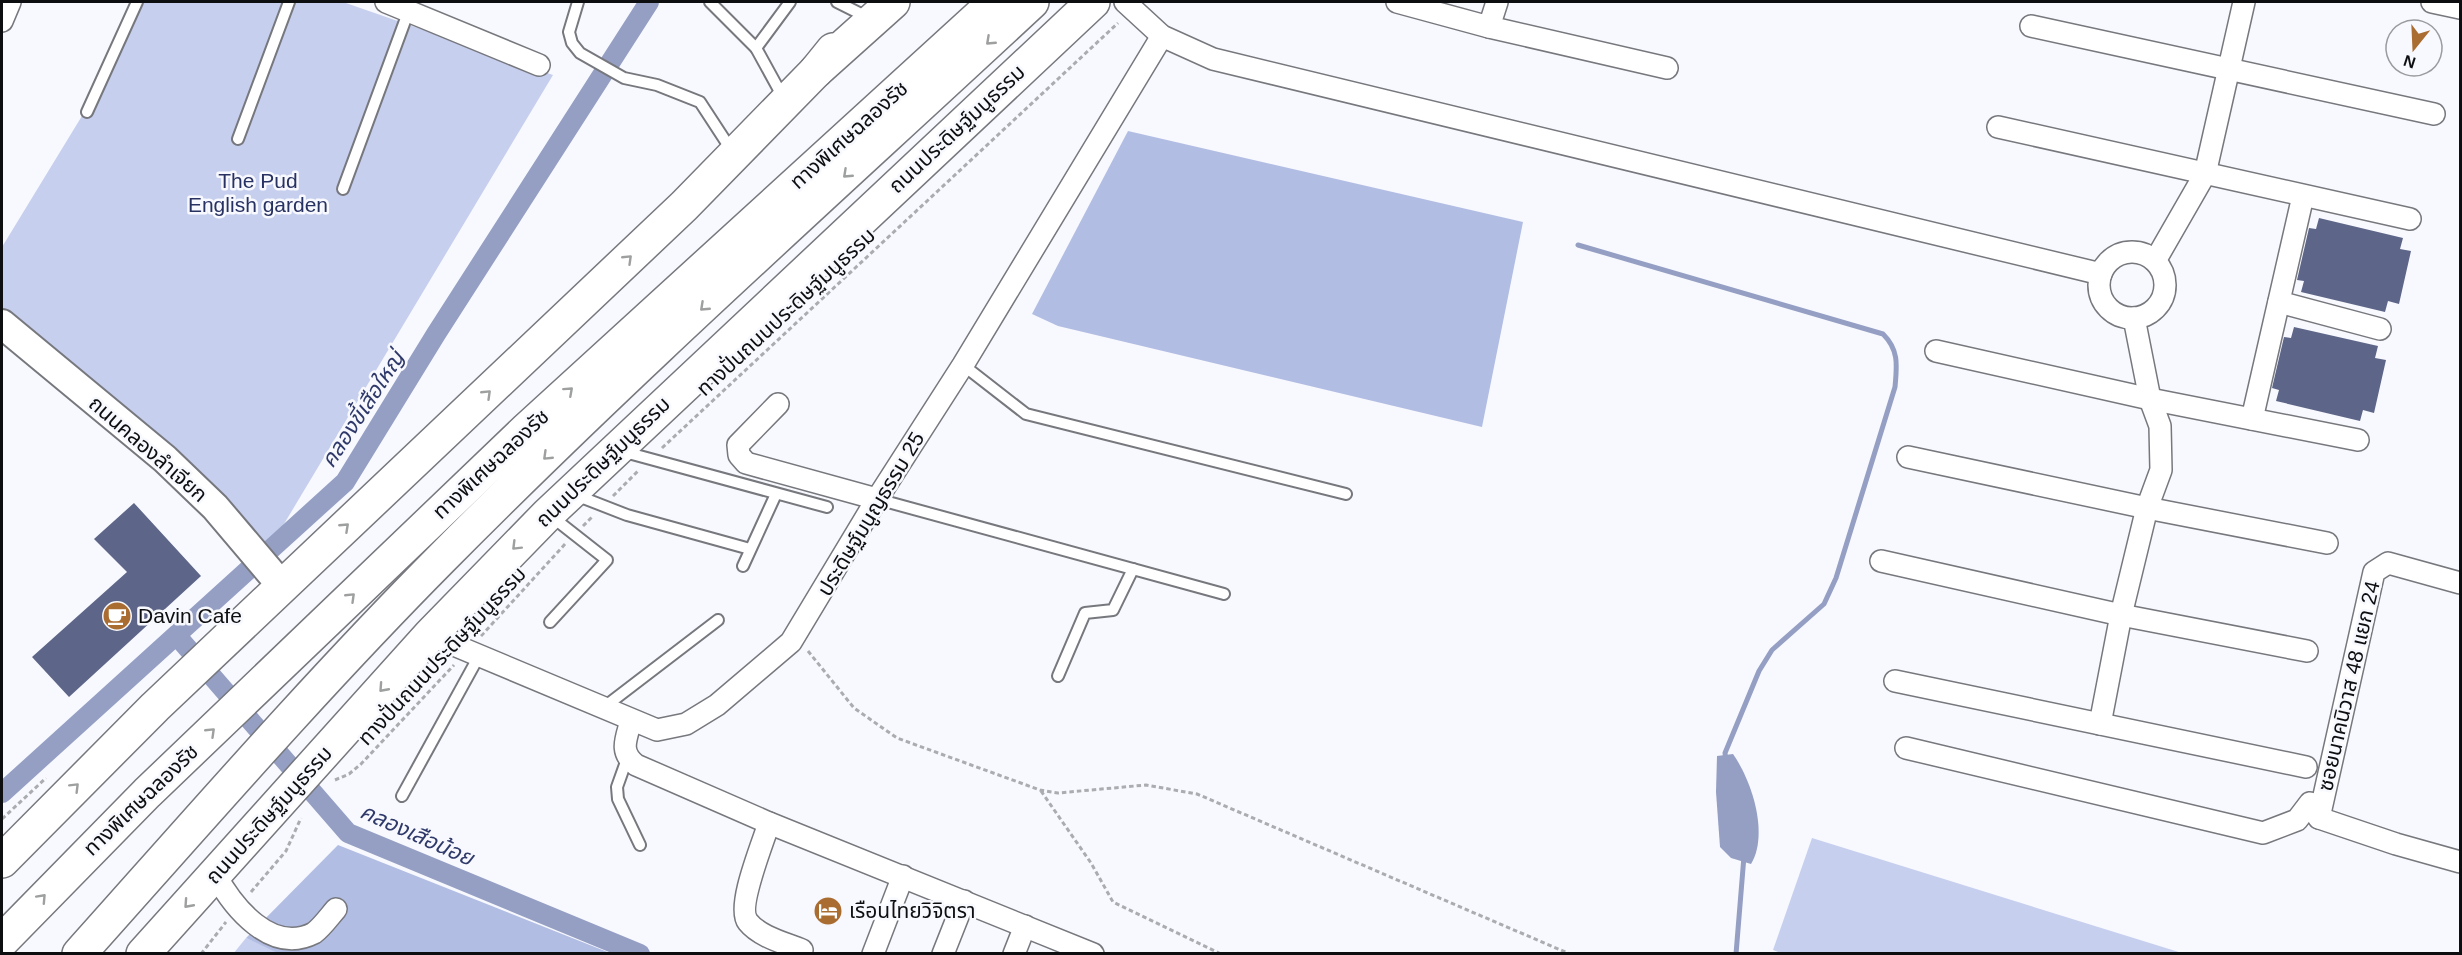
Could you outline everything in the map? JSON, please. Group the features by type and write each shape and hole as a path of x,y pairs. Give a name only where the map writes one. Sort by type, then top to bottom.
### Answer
{"main road":[{"path":"2,861 200,663 268,568 632,256 816,71 892,2"},
{"name":"ทางพิเศษฉลองรัช","path":"2,941 147,793 511,444 995,2"},
{"name":"ทางพิเศษฉลองรัช","path":"79,954 291,718 440,560 687,323 1032,2"},
{"name":"ถนนประดิษฐ์มนูธรรม","path":"144,954 215,874 293,807 324,773 430,635 559,503 1093,2"},
{"path":"816,71 857,6"},
{"path":"2,855 34,829"}],"street":[{"path":"2,21 10,2"},
{"path":"386,2 539,64"},
{"path":"1397,2 1489,27 1667,68"},
{"path":"1489,27 1497,2"},
{"path":"2155,261 2205,174 2244,2"},
{"path":"2432,2 2460,8"},
{"path":"1129,5 1162,36 1213,59 2101,274"},
{"path":"2031,26 2434,114"},
{"name":"ประดิษฐ์มนูญธรรม 25","path":"430,635 657,730 686,724 717,705 750,679 795,636 877,499 963,365 1162,36"},
{"path":"1998,127 2410,219"},
{"path":"2252,419 2303,196"},
{"path":"2124,253 2146,255 2155,261 2165,280 2161,302 2145,316 2134,318 2113,312 2100,295 2101,274 2106,264 2124,253"},
{"path":"2279,302 2380,329"},
{"path":"2100,724 2121,615 2147,508 2161,470 2160,426 2150,399 2134,318"},
{"name":"ถนนคลองลำเจียก","path":"2,324 165,459 268,568"},
{"path":"1936,351 2150,399 2358,440"},
{"path":"778,404 738,445 739,454 746,463 877,499"},
{"path":"1908,457 2147,508 2328,543"},
{"path":"1881,561 2121,615 2307,651"},
{"name":"ซอยนาคนิวาส 48 แยก 24","path":"2314,810 2374,572 2388,563 2460,583"},
{"path":"1895,681 2306,767"},
{"path":"631,721 624,746 627,759 636,765 769,823 1093,954"},
{"path":"1906,748 2263,834 2297,820 2314,810 2396,844 2460,862"},
{"path":"769,823 743,906 747,920 759,932 802,950"},
{"path":"215,874 246,920 270,939 282,941 302,939 315,933 336,909"},
{"path":"873,954 903,876"},
{"path":"943,954 964,901"},
{"path":"1014,954 1025,926"}],"lane":[{"path":"87,112 137,2"},
{"path":"238,139 289,2"},
{"path":"578,2 569,32 572,43 580,53 624,78 657,85 700,102 734,154"},
{"path":"710,2 756,48 785,102"},
{"path":"756,48 790,2"},
{"path":"343,189 409,10"},
{"path":"963,365 1026,414 1346,494"},
{"path":"615,449 648,460 827,507"},
{"path":"743,566 776,494"},
{"path":"877,499 1224,594"},
{"path":"559,503 602,507 750,549"},
{"path":"550,622 607,560 574,534 559,503"},
{"path":"1058,676 1085,613 1113,610 1133,569"},
{"path":"603,708 718,620"},
{"path":"402,796 474,653"},
{"path":"627,759 617,787 618,799 640,845"}],"path":[{"name":"ทางปั่นถนนประดิษฐ์มนูธรรม","path":"324,773 350,774 361,765 474,653 574,534 648,460 1129,5"},
{"path":"795,636 854,708 897,738 1040,790 1058,793 1146,785 1197,794 1570,954"},
{"path":"1040,790 1091,863 1113,902 1221,954"},
{"path":"201,954 286,851 293,807"}],"green space":[{"name":"The Pud English garden","path":"130,2 343,2 553,75 266,554 2,324 2,247 85,111"},
{"path":"1812,838 2182,953 1781,953 1773,950"},
{"path":"246,938 280,953 233,954"}],"shaded area":[{"path":"1128,131 1523,222 1482,427 1058,326 1032,314"},
{"path":"1733,754 1746,778 1756,808 1758,838 1751,864 1731,858 1720,847 1716,792 1717,756"},
{"path":"338,845 610,953 280,954 246,938"}],"building":[{"path":"2319,218 2403,238 2400,249 2411,251 2399,304 2388,301 2385,312 2301,292 2304,281 2297,280 2309,228 2316,229"},
{"path":"2294,327 2378,346 2375,358 2386,360 2374,413 2363,410 2360,421 2276,401 2279,390 2272,388 2284,337 2291,338"},
{"name":"Davin Cafe","path":"134,503 201,576 69,697 32,657 127,572 94,539"}],"waterway":[{"name":"คลองขี้เสือใหญ่","path":"2,793 345,482 436,334 649,2"},
{"path":"1578,245 1883,334 1894,352 1895,387 1836,578 1824,604 1772,650 1759,671 1725,753 1726,761"},
{"name":"คลองเสือน้อย","path":"177,636 348,833 640,954"},
{"path":"1736,954 1744,856"}],"place":[{"name":"Davin Cafe","path":"117,616"},
{"name":"เรือนไทยวิจิตรา","path":"828,911"}]}
